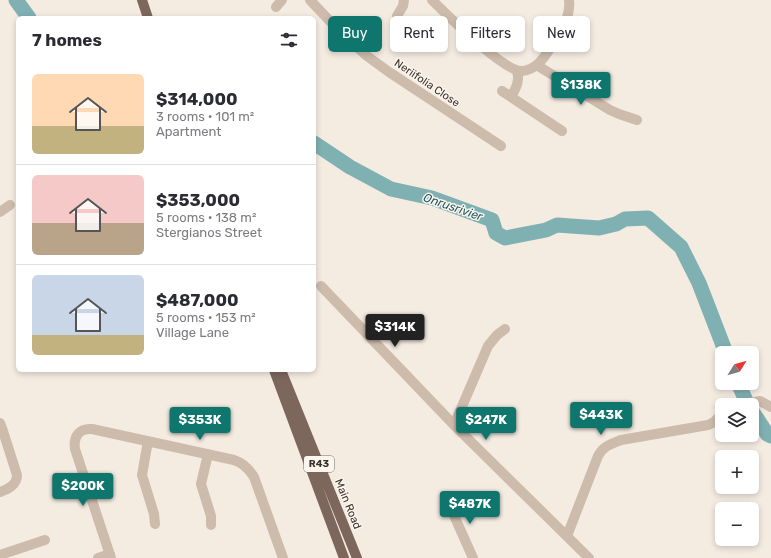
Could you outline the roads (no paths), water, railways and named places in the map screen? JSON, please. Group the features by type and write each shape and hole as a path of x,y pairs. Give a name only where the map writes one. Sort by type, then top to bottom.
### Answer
{"main road":[{"path":"142,0 147,16"},
{"name":"Main Road","path":"275,372 344,558"},
{"name":"Main Road","path":"282,372 357,558"}],"street":[{"name":"Neriifolia Close","path":"310,0 343,35 367,56 501,146"},
{"path":"397,16 403,6 404,0"},
{"path":"432,0 493,56 517,71 527,70 538,66 550,49 564,24 568,13 570,3 569,0"},
{"path":"538,66 610,110 638,120"},
{"path":"511,97 518,83 517,71"},
{"path":"502,91 562,131"},
{"path":"0,212 10,205"},
{"path":"321,286 454,425 588,558"},
{"path":"454,425 488,346 504,329"},
{"path":"759,401 771,407"},
{"path":"567,536 598,456 603,448 621,440 708,425 715,421"},
{"path":"0,422 17,479 10,488 0,492"},
{"path":"99,558 111,556 75,449 75,440 79,433 89,428 208,454 239,462 247,467 257,483 283,558"},
{"path":"148,441 142,475 154,514 155,524"},
{"path":"208,454 201,484 211,525"},
{"path":"448,502 473,558"},
{"path":"0,555 45,540"}],"waterway":[{"name":"Onrusrivier","path":"16,0 28,16"},
{"name":"Onrusrivier","path":"316,144 350,167 391,189 432,198 492,220 496,233 505,238 546,230 557,225 599,228 616,224 625,219 648,218 681,247 699,283 723,346"},
{"name":"Onrusrivier","path":"741,390 745,398"},
{"name":"Onrusrivier","path":"759,422 767,434 771,436"}]}
